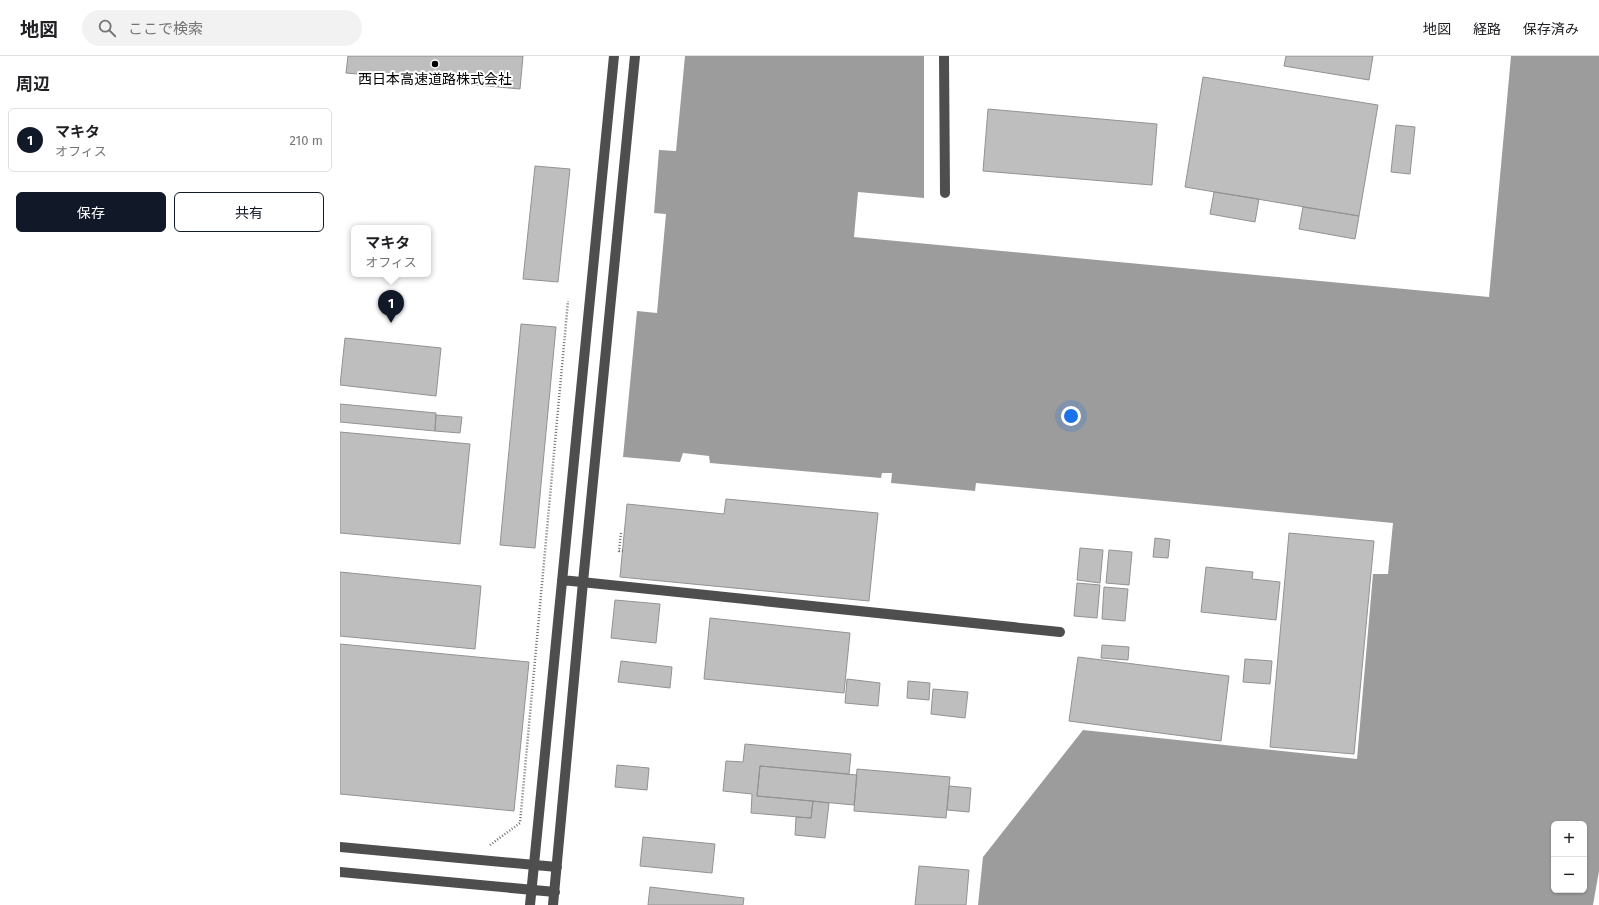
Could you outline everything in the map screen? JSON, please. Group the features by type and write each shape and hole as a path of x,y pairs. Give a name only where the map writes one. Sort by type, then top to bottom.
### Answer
{"street":[{"path":"530,905 614,56"},
{"path":"553,905 635,56"},
{"path":"944,56 945,193"},
{"path":"562,580 1060,632"},
{"path":"340,847 557,868"},
{"path":"340,872 555,892"}],"path":[{"path":"483,845 489,845 520,823 568,300"},
{"path":"621,533 621,551"}],"shaded area":[{"path":"685,56 924,56 924,198 858,192 854,237 1489,297 1511,56 1599,56 1599,871 1593,905 978,905 983,857 1083,730 1357,759 1373,574 1388,574 1393,523 976,483 975,491 891,483 892,473 882,473 881,478 710,463 709,456 683,453 680,462 623,457 637,311 657,313 666,214 654,213 659,150 676,151"}],"building":[{"name":"西日本高速道路株式会社","path":"348,56 523,56 520,89 346,73"},
{"path":"1286,56 1373,56 1369,80 1284,66"},
{"path":"1203,77 1378,105 1359,216 1185,187"},
{"path":"988,109 1157,124 1152,185 983,171"},
{"path":"1396,125 1415,127 1410,174 1391,172"},
{"path":"535,166 570,169 558,282 523,279"},
{"path":"1214,192 1259,199 1255,222 1210,214"},
{"path":"1303,207 1359,216 1355,239 1299,229"},
{"path":"521,324 556,327 535,548 500,545"},
{"path":"345,338 441,348 436,396 340,385"},
{"path":"340,404 436,413 435,431 340,422"},
{"path":"436,415 462,417 460,433 435,431"},
{"path":"340,432 470,444 460,544 340,533"},
{"path":"726,499 878,513 869,601 620,577 627,504 724,514"},
{"path":"1289,533 1374,541 1354,754 1270,747"},
{"path":"1155,538 1170,540 1168,558 1153,557"},
{"path":"1080,548 1103,550 1100,583 1077,580"},
{"path":"1109,550 1132,552 1129,585 1106,583"},
{"path":"1206,567 1253,572 1252,579 1280,582 1276,620 1201,612"},
{"path":"340,572 481,586 475,649 340,636"},
{"path":"1077,583 1100,585 1097,618 1074,616"},
{"path":"1104,587 1128,589 1125,621 1102,619"},
{"path":"615,600 660,604 656,643 611,638"},
{"path":"710,618 850,633 844,693 704,679"},
{"path":"340,644 529,662 514,811 340,794"},
{"path":"1102,645 1129,647 1128,660 1101,658"},
{"path":"1078,657 1229,676 1221,741 1069,721"},
{"path":"1245,659 1272,661 1270,684 1243,682"},
{"path":"621,661 672,667 670,688 618,682"},
{"path":"847,679 880,683 878,706 845,703"},
{"path":"908,681 930,683 929,700 907,698"},
{"path":"933,689 968,692 965,718 931,714"},
{"path":"745,744 851,754 849,774 760,766 757,796 813,801 811,818 751,813 752,794 723,791 726,761 743,762"},
{"path":"617,765 649,768 647,790 615,787"},
{"path":"760,766 857,775 854,805 757,796"},
{"path":"857,769 950,777 946,818 854,811"},
{"path":"949,786 971,788 969,812 947,810"},
{"path":"813,801 829,803 825,838 795,835 796,817 811,818"},
{"path":"643,837 715,844 712,873 640,866"},
{"path":"919,866 969,870 966,905 915,905"},
{"path":"650,887 744,898 743,905 648,905"}],"place":[{"name":"西日本高速道路株式会社","path":"435,64"},
{"name":"マキタ","path":"391,323"}]}
